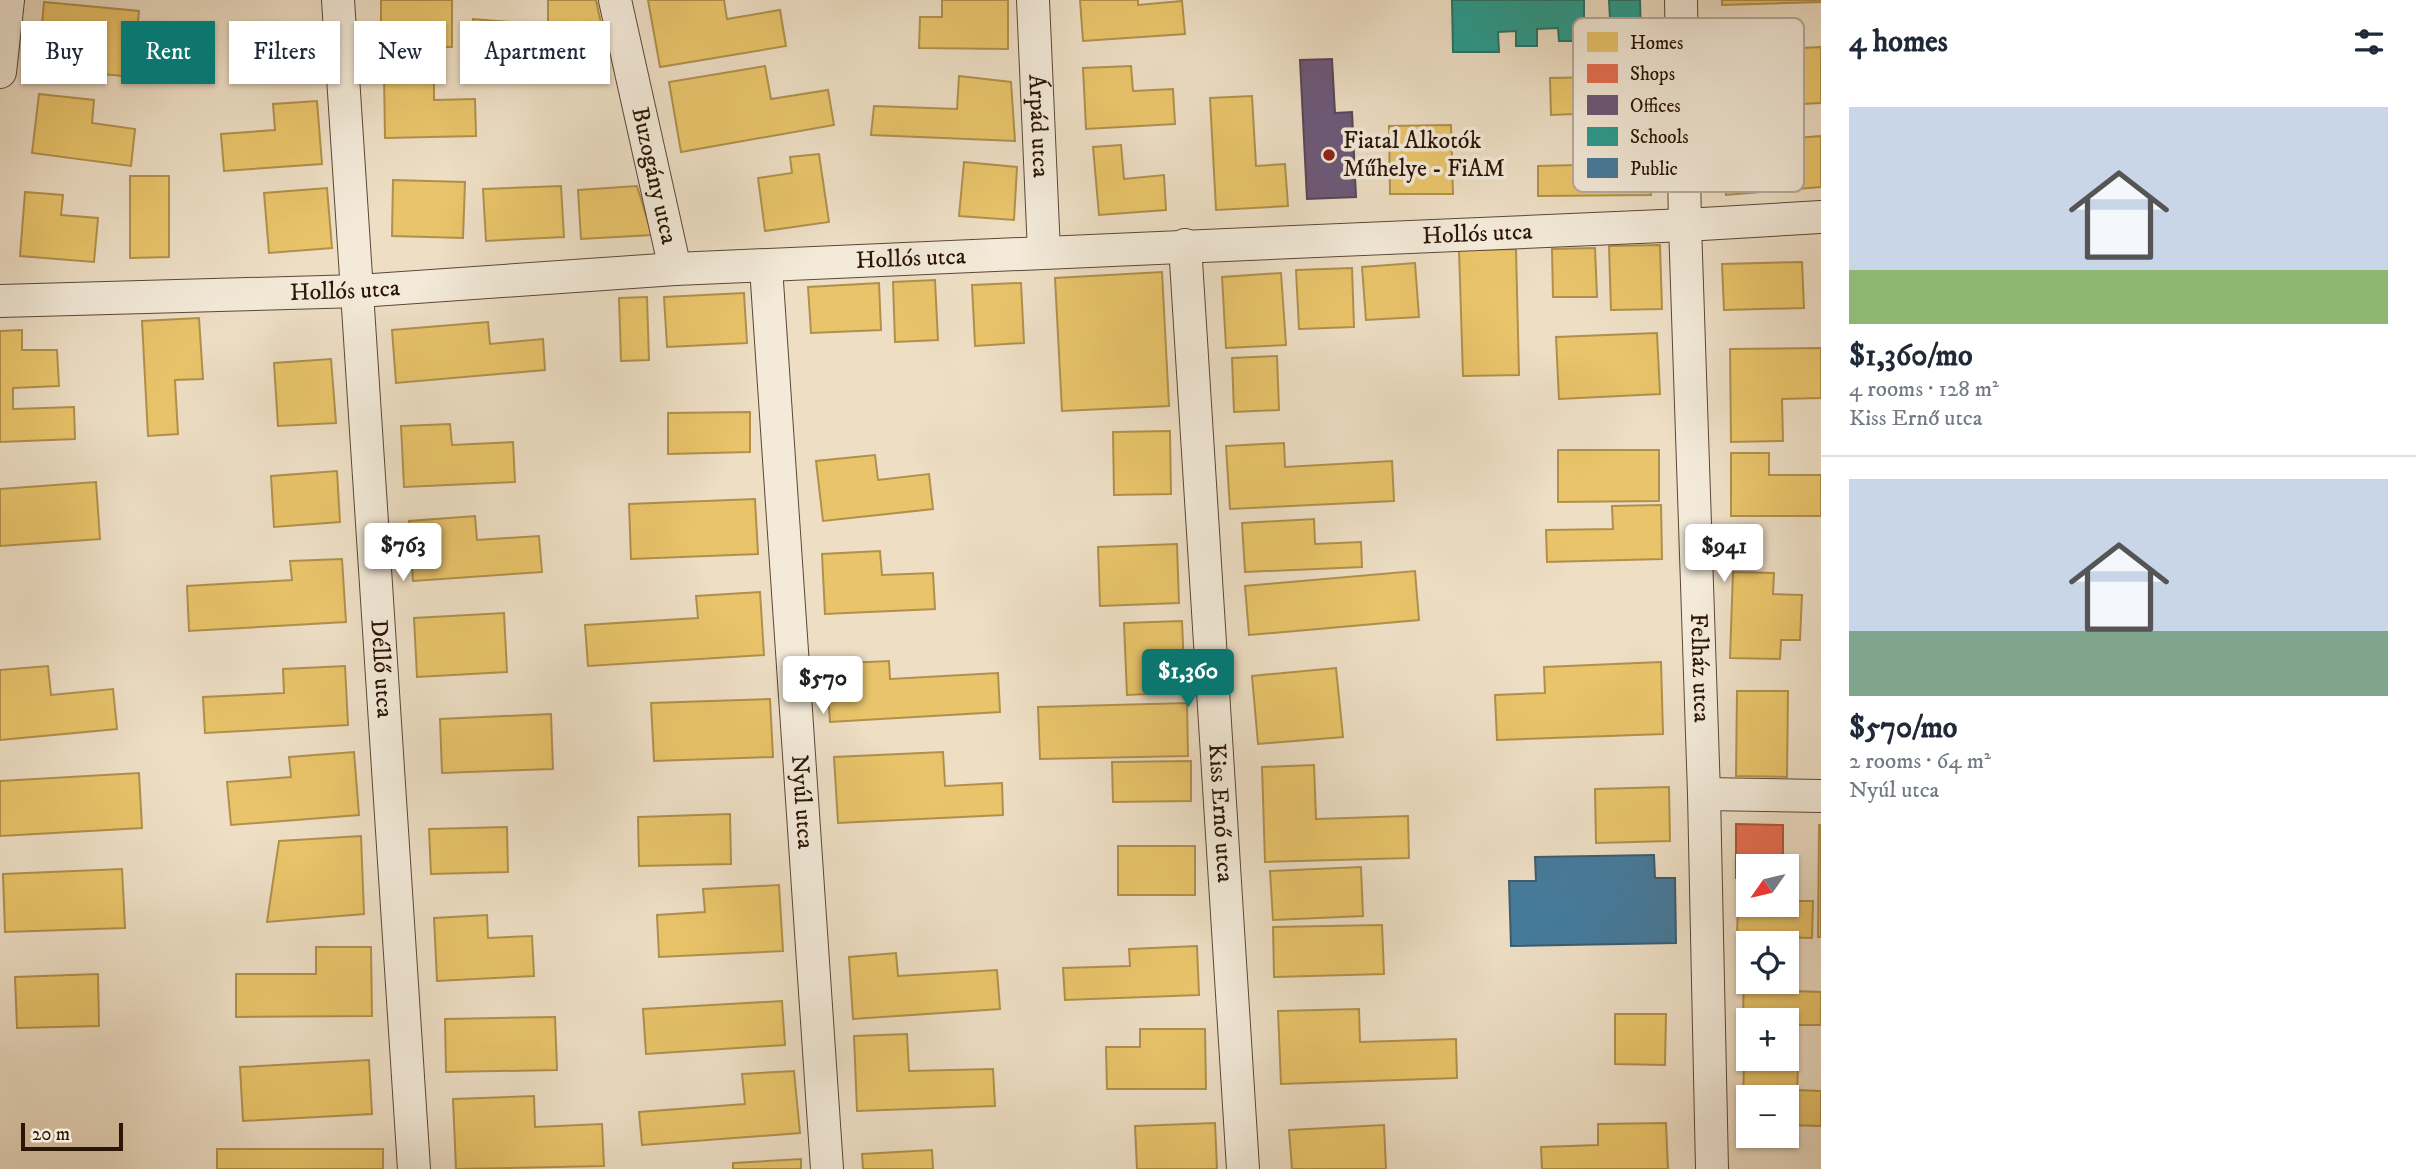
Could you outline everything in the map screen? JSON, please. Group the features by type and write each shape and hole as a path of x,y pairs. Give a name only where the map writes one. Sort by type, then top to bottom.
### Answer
{"street":[{"path":"0,72 8,0"},
{"name":"Déllő utca","path":"338,0 414,1169"},
{"name":"Buzogány utca","path":"615,0 675,269"},
{"name":"Árpád utca","path":"1032,0 1044,252"},
{"name":"Felház utca","path":"1681,0 1681,18"},
{"name":"Felház utca","path":"1684,192 1704,794 1712,1169"},
{"name":"Hollós utca","path":"0,301 359,291 675,269 766,267 1185,245 1821,217"},
{"name":"Kiss Ernő utca","path":"1185,245 1243,1169"},
{"name":"Nyúl utca","path":"766,267 827,1169"},
{"path":"1704,794 1821,796"}],"building: Homes":[{"path":"381,0 452,0 452,47 446,47 446,21 381,21"},
{"path":"548,0 596,0 601,21 548,21"},
{"path":"648,0 724,0 727,19 780,10 786,46 660,67"},
{"path":"942,0 1008,0 1008,49 919,48 920,17 942,17"},
{"path":"1080,0 1138,0 1138,5 1182,1 1185,34 1083,41"},
{"path":"1722,0 1821,0 1821,2 1722,5"},
{"path":"44,2 139,11 138,21 121,21 121,76 107,75 107,21 42,21"},
{"path":"1821,47 1821,103 1804,104 1804,48"},
{"path":"765,66 771,99 828,90 834,125 681,152 669,82"},
{"path":"1131,66 1133,91 1173,89 1175,124 1086,129 1083,68"},
{"path":"959,76 1011,82 1015,141 871,135 874,106 957,109"},
{"path":"1550,78 1573,78 1573,114 1551,115"},
{"path":"384,84 434,84 434,100 475,99 476,136 385,138"},
{"path":"39,94 94,100 92,123 135,129 131,166 32,153"},
{"path":"1252,96 1256,166 1285,164 1288,206 1216,210 1210,98"},
{"path":"317,101 322,164 224,171 221,134 275,130 273,104"},
{"path":"1451,125 1453,194 1390,194 1389,126"},
{"path":"1821,136 1821,187 1804,188 1804,137"},
{"path":"1121,145 1124,179 1164,175 1166,210 1099,215 1093,147"},
{"path":"819,154 829,222 765,231 758,178 792,173 790,157"},
{"path":"964,162 1017,167 1014,220 959,216"},
{"path":"1573,165 1573,192 1651,192 1651,195 1538,196 1538,166"},
{"path":"130,176 169,176 169,257 130,258"},
{"path":"393,180 465,182 463,238 392,236"},
{"path":"561,186 564,237 486,241 483,189"},
{"path":"637,186 652,235 581,239 578,190"},
{"path":"327,188 332,248 269,253 264,193"},
{"path":"25,192 63,195 61,215 98,218 94,262 20,256"},
{"path":"1726,192 1762,192 1726,195"},
{"path":"1660,245 1662,309 1611,310 1609,246"},
{"path":"1595,248 1597,297 1553,297 1552,249"},
{"path":"1516,249 1519,375 1463,376 1459,250"},
{"path":"1802,262 1804,308 1724,310 1722,264"},
{"path":"1415,263 1419,317 1366,320 1362,267"},
{"path":"1352,268 1354,327 1299,329 1296,270"},
{"path":"1162,272 1169,406 1062,411 1055,278"},
{"path":"1281,273 1286,345 1226,348 1222,277"},
{"path":"935,280 938,340 895,342 893,282"},
{"path":"879,283 881,330 811,333 808,287"},
{"path":"1021,283 1024,343 975,346 972,285"},
{"path":"744,293 747,343 667,347 664,297"},
{"path":"647,297 649,360 621,361 619,298"},
{"path":"199,318 203,379 175,380 178,434 148,436 142,321"},
{"path":"488,322 490,344 543,339 545,370 396,383 392,330"},
{"path":"22,330 22,350 57,350 59,386 13,388 13,409 74,407 75,439 0,442 0,331"},
{"path":"1657,333 1660,394 1559,399 1556,337"},
{"path":"1821,348 1821,398 1782,399 1783,441 1731,442 1730,349"},
{"path":"1277,356 1279,410 1234,412 1232,358"},
{"path":"331,359 336,423 278,426 274,363"},
{"path":"750,412 750,452 668,454 668,413"},
{"path":"450,424 452,445 513,442 515,482 404,487 401,426"},
{"path":"1170,431 1171,494 1114,495 1113,432"},
{"path":"1284,443 1285,467 1392,461 1394,501 1230,509 1226,446"},
{"path":"1558,450 1659,450 1659,501 1558,502"},
{"path":"1731,453 1769,453 1769,475 1821,475 1821,516 1731,516"},
{"path":"875,455 878,480 929,474 933,509 823,521 816,461"},
{"path":"337,471 340,522 274,527 271,476"},
{"path":"96,482 100,539 0,546 0,489"},
{"path":"755,499 758,554 631,559 629,504"},
{"path":"1661,505 1662,559 1547,562 1546,530 1613,529 1612,506"},
{"path":"475,516 477,540 539,536 542,572 413,581 409,521"},
{"path":"1314,519 1315,544 1361,542 1362,567 1245,572 1242,523"},
{"path":"1177,544 1179,603 1100,606 1098,547"},
{"path":"880,551 882,575 933,573 935,609 825,614 822,554"},
{"path":"342,559 346,622 189,631 187,586 292,580 290,561"},
{"path":"1415,571 1419,620 1249,635 1245,586"},
{"path":"1733,572 1774,573 1773,594 1802,595 1800,640 1781,640 1780,659 1730,658"},
{"path":"760,592 764,655 588,666 585,625 698,618 696,596"},
{"path":"504,613 507,672 417,677 414,618"},
{"path":"1182,621 1185,692 1127,695 1124,623"},
{"path":"889,661 890,679 998,673 1000,712 830,722 826,664"},
{"path":"1661,662 1663,734 1497,740 1495,695 1545,693 1544,667"},
{"path":"48,666 51,695 113,689 117,729 0,740 0,670"},
{"path":"345,666 348,725 205,733 203,697 284,693 283,669"},
{"path":"1336,668 1343,737 1258,744 1252,676"},
{"path":"1737,691 1788,691 1787,777 1736,776"},
{"path":"770,699 773,757 654,761 651,703"},
{"path":"1187,703 1188,756 1040,759 1038,707"},
{"path":"551,714 553,769 442,773 440,719"},
{"path":"354,752 359,815 231,825 227,782 291,777 289,757"},
{"path":"943,752 945,786 1002,783 1003,815 838,823 834,757"},
{"path":"1191,761 1191,801 1113,802 1112,762"},
{"path":"1314,765 1316,819 1408,816 1409,858 1265,862 1262,767"},
{"path":"139,773 142,828 0,836 0,781"},
{"path":"1669,787 1670,841 1596,843 1595,789"},
{"path":"730,814 731,864 639,866 638,817"},
{"path":"1821,825 1821,937 1818,937"},
{"path":"507,827 508,872 431,874 429,829"},
{"path":"361,836 364,914 267,922 279,841"},
{"path":"1118,846 1195,846 1195,895 1118,895"},
{"path":"1361,867 1363,916 1273,920 1270,871"},
{"path":"122,869 125,928 5,932 3,874"},
{"path":"779,885 783,951 659,957 657,915 705,912 703,889"},
{"path":"1799,901 1813,901 1812,938 1799,938 1799,931 1737,931 1738,917 1799,917"},
{"path":"487,915 488,938 532,936 534,976 437,981 434,918"},
{"path":"1382,925 1384,974 1274,977 1273,927"},
{"path":"1197,946 1199,995 1065,1000 1063,968 1130,966 1129,949"},
{"path":"316,947 371,947 372,1016 236,1017 236,974 316,974"},
{"path":"896,953 898,976 997,970 1000,1009 853,1019 849,957"},
{"path":"98,974 99,1026 17,1028 15,977"},
{"path":"1821,992 1821,1025 1799,1025 1799,1008 1743,1008 1744,994"},
{"path":"782,1001 785,1045 646,1054 643,1009"},
{"path":"1359,1009 1360,1042 1456,1039 1457,1078 1281,1084 1278,1011"},
{"path":"1615,1014 1666,1014 1665,1065 1615,1064"},
{"path":"555,1017 557,1070 446,1072 445,1019"},
{"path":"1140,1029 1205,1029 1206,1089 1107,1089 1106,1047 1140,1047"},
{"path":"907,1034 909,1071 993,1069 995,1106 857,1111 854,1036"},
{"path":"369,1060 372,1114 243,1121 240,1067"},
{"path":"794,1071 800,1133 642,1145 639,1112 745,1104 742,1074"},
{"path":"1744,1071 1798,1071 1797,1085 1743,1085"},
{"path":"1799,1090 1821,1091 1821,1126 1799,1125"},
{"path":"534,1096 535,1127 602,1124 604,1166 456,1169 453,1099"},
{"path":"1215,1123 1217,1169 1137,1169 1135,1126"},
{"path":"1666,1123 1668,1169 1542,1169 1541,1147 1598,1145 1598,1124"},
{"path":"1384,1125 1386,1169 1292,1169 1289,1130"},
{"path":"217,1149 383,1149 383,1169 217,1169"},
{"path":"932,1150 933,1169 863,1169 862,1154"},
{"path":"801,1159 801,1169 733,1169 733,1163"}],"building: Shops":[{"path":"1736,824 1783,825 1783,854 1736,854"}],"building: Offices":[{"name":"Fiatal Alkotók Műhelye - FiAM","path":"1332,59 1335,113 1352,112 1356,197 1307,199 1300,60"}],"building: Schools":[{"path":"1452,0 1584,0 1584,18 1573,18 1573,41 1559,41 1558,28 1537,29 1537,46 1516,46 1516,31 1498,32 1499,52 1453,52"},
{"path":"1609,0 1640,0 1640,18 1610,18"}],"building: Public":[{"path":"1654,855 1655,878 1675,878 1676,943 1511,946 1509,881 1536,881 1535,857"}],"place":[{"name":"Fiatal Alkotók Műhelye - FiAM","path":"1329,155"}]}
